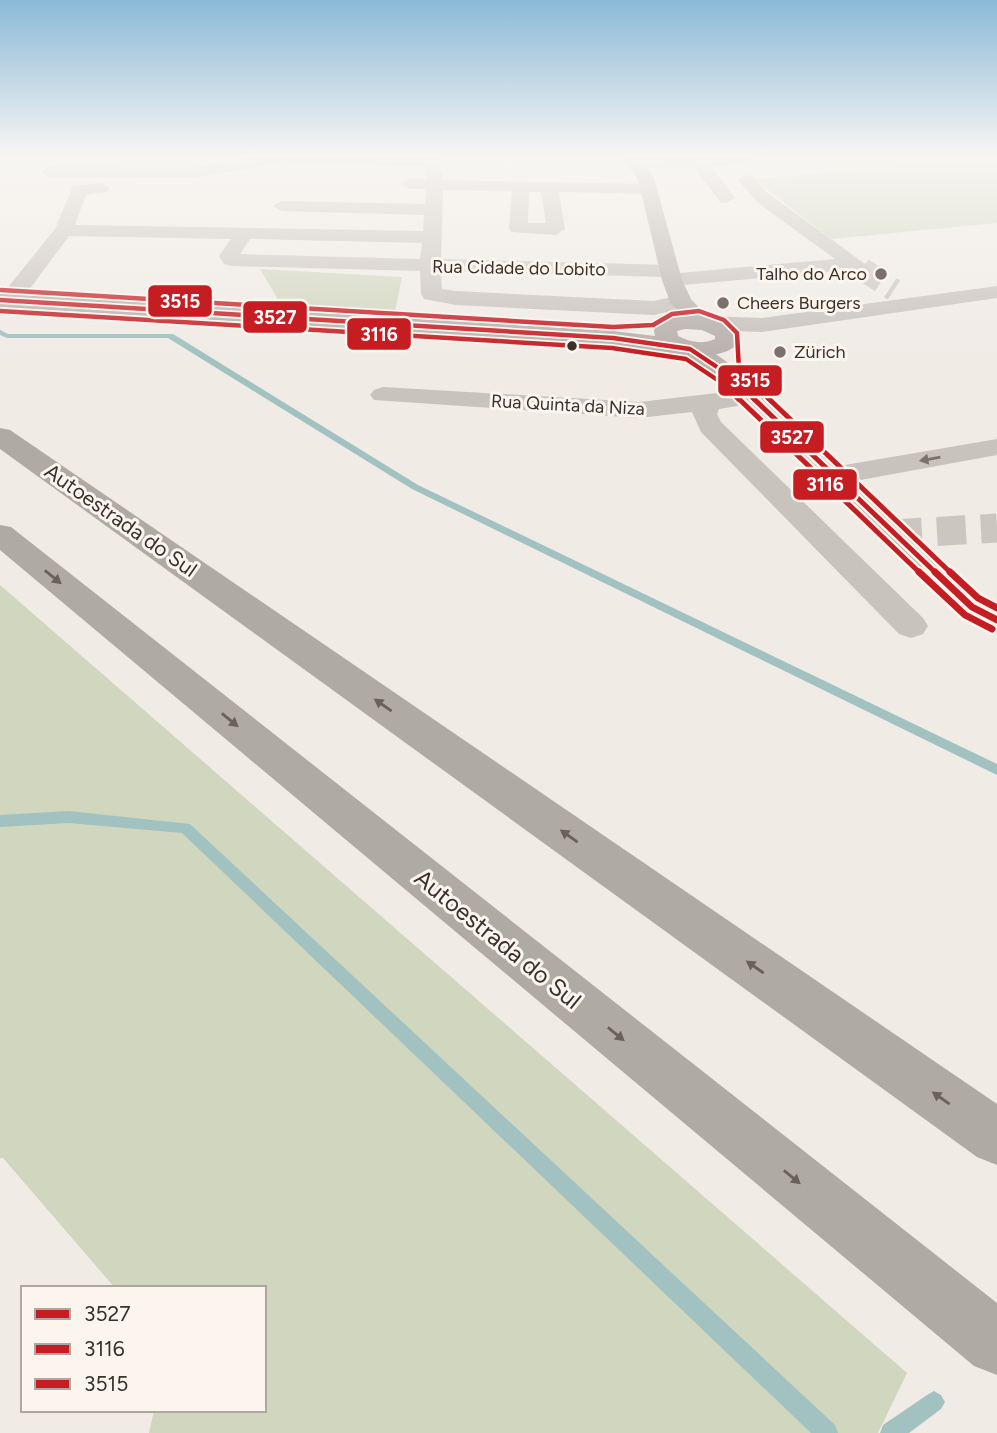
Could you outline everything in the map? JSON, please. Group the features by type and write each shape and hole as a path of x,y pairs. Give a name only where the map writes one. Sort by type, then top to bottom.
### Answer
{"highway":[{"name":"Autoestrada do Sul","path":"0,436 997,1137"},
{"name":"Autoestrada do Sul","path":"0,534 997,1343"}],"main road":[{"path":"658,222 671,275 677,331 729,374 972,607 997,620"},
{"path":"4,301 613,338 677,331 704,323 721,328 727,340 729,374"},
{"path":"677,331 711,349 727,340"}],"street":[{"path":"4,301 64,230 67,222"},
{"path":"434,222 430,267 432,293 440,296 654,308 677,331"},
{"path":"518,222 518,229 556,229 555,222"},
{"name":"Rua Cidade do Lobito","path":"243,235 229,259 242,262 671,275 858,266 796,222"},
{"path":"64,230 433,237"},
{"path":"894,290 914,304"},
{"path":"704,323 762,325 997,292"},
{"path":"727,340 762,325"},
{"name":"Rua Quinta da Niza","path":"383,395 639,410 752,397"},
{"path":"709,402 704,414 710,426 911,626"},
{"path":"833,476 997,447"}],"green space":[{"path":"809,222 997,222 997,223 831,239"},
{"path":"260,269 402,277 395,311 273,305 277,298"},
{"path":"0,585 907,1373 878,1433 149,1433 154,1412 266,1412 266,1286 113,1286 3,1158 0,1158"}],"waterway":[{"path":"0,332 7,336 170,336 415,487 997,770"},
{"path":"0,821 69,817 185,828 827,1433"},
{"path":"891,1433 934,1402"}],"tunnel":[{"path":"862,269 894,290"},
{"path":"893,534 997,528"}],"transit line":[{"name":"3515","path":"1,290 613,327 653,325 681,311 708,313 724,320 737,333 739,370 854,483 978,598 997,608"},
{"name":"3527","path":"0,300 613,338 690,349 729,375 847,491 972,607 997,620"},
{"name":"3116","path":"0,311 612,348 686,359 722,383 840,499 965,615 992,629"}],"place":[{"name":"Talho do Arco","path":"881,274"},
{"name":"Cheers Burgers","path":"723,303"},
{"name":"Zürich","path":"780,352"}]}
